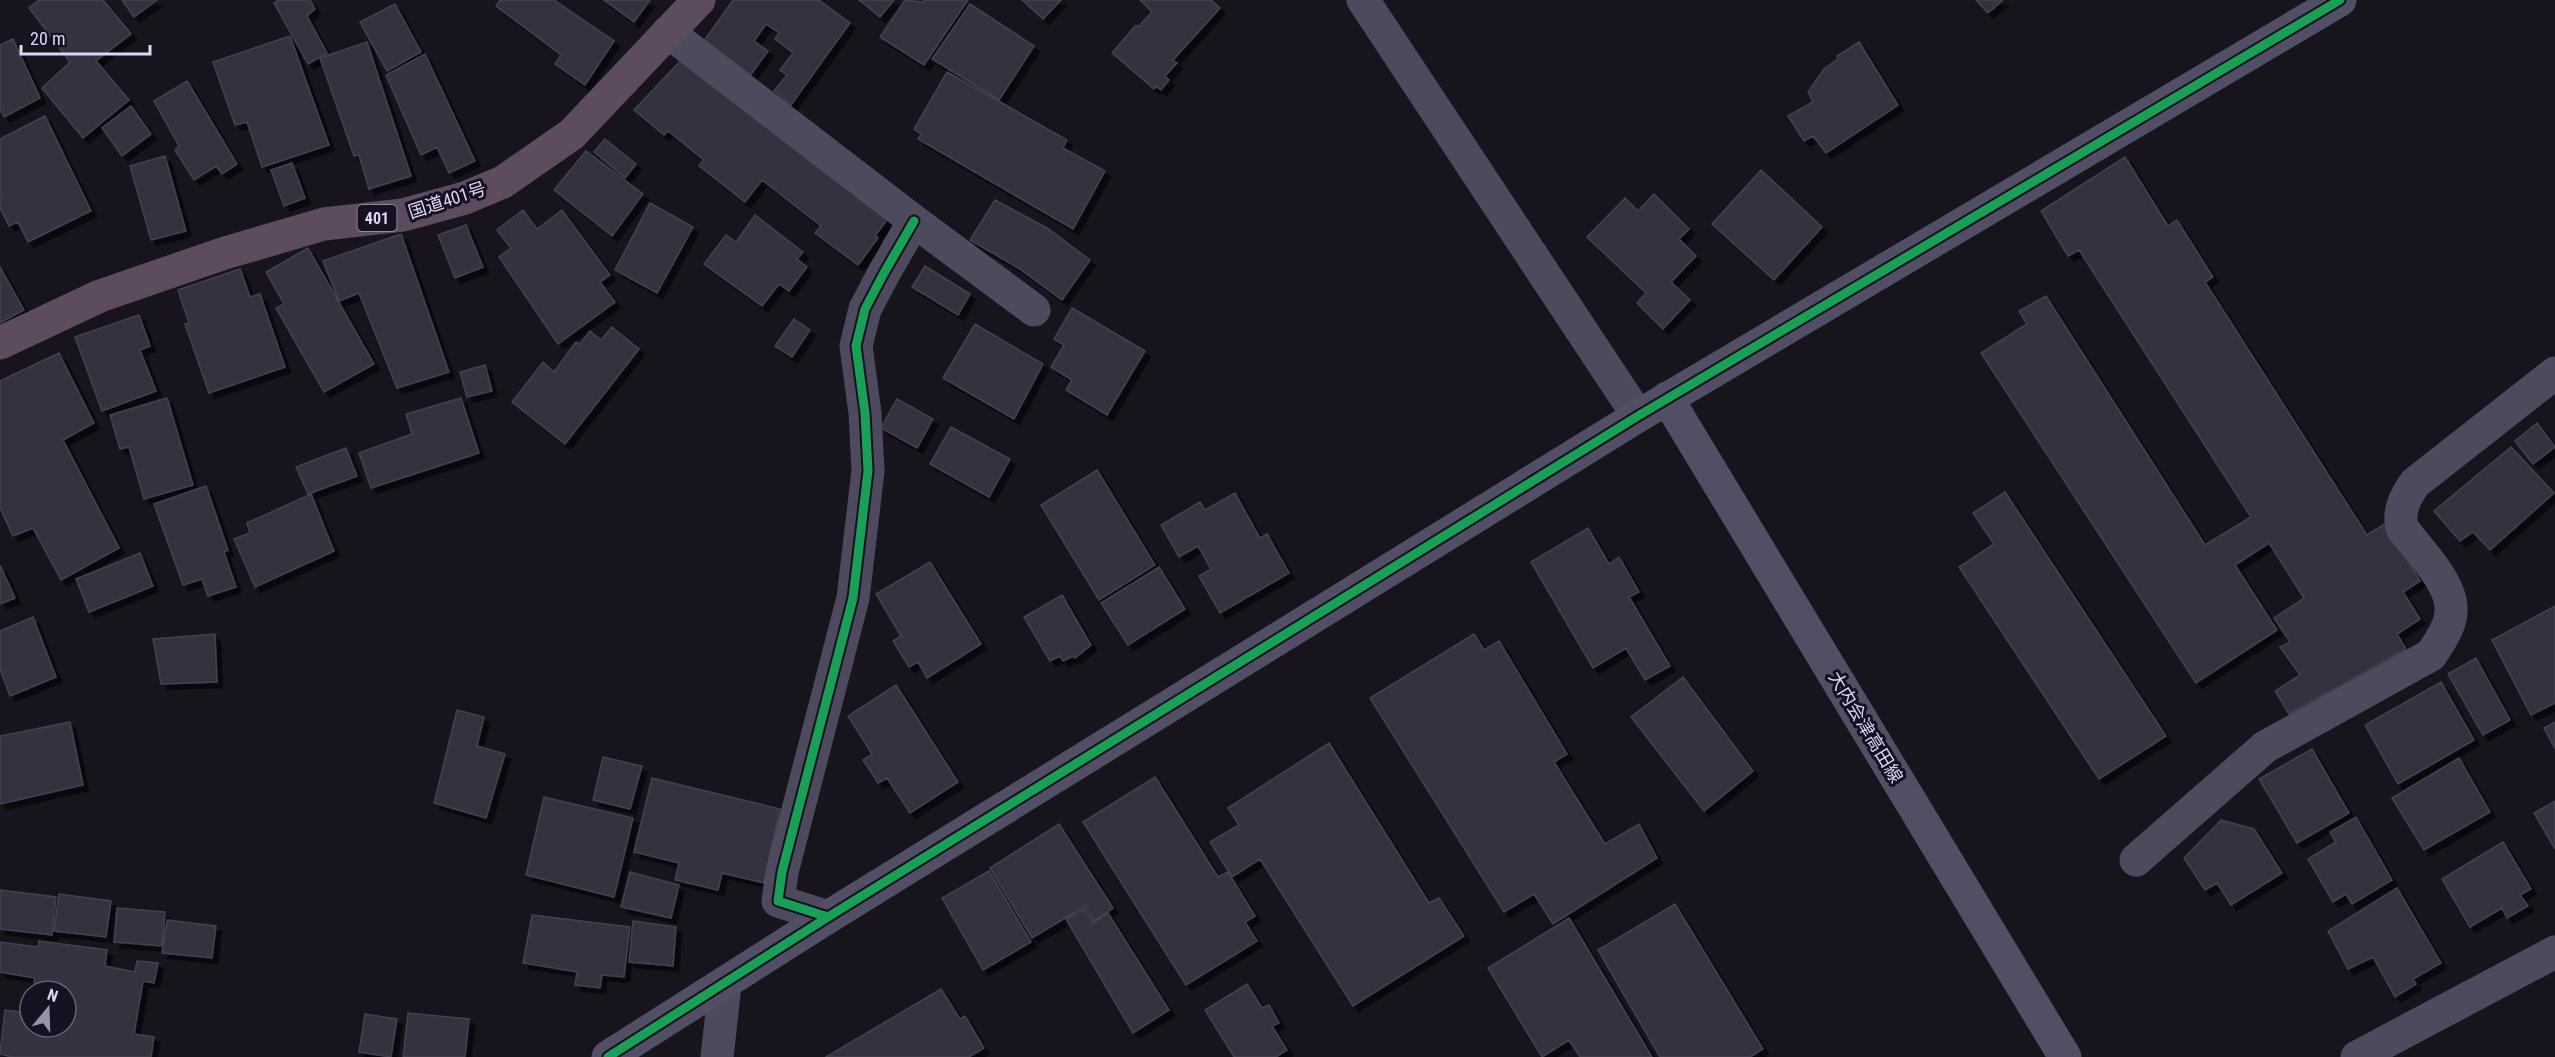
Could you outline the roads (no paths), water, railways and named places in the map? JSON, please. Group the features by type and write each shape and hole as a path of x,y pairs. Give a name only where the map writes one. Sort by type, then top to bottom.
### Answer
{"highway":[{"name":"国道401号","path":"0,343 100,296 225,253 324,224 403,215 465,198 503,182 572,134 699,0"}],"street":[{"path":"1363,0 1638,416"},
{"path":"608,1057 725,985 828,917 1667,398 2340,0"},
{"path":"669,32 914,221 1034,310"},
{"path":"828,917 778,901 782,872 853,598 868,471 865,413 856,346 866,309 914,221"},
{"path":"2136,860 2265,747 2431,655 2447,629 2451,608 2446,587 2402,528 2400,518 2406,496 2415,483 2555,373"},
{"name":"大内会津高田線","path":"1667,398 2065,1057"},
{"path":"2357,1057 2555,952"},
{"path":"717,1057 725,985"}]}
